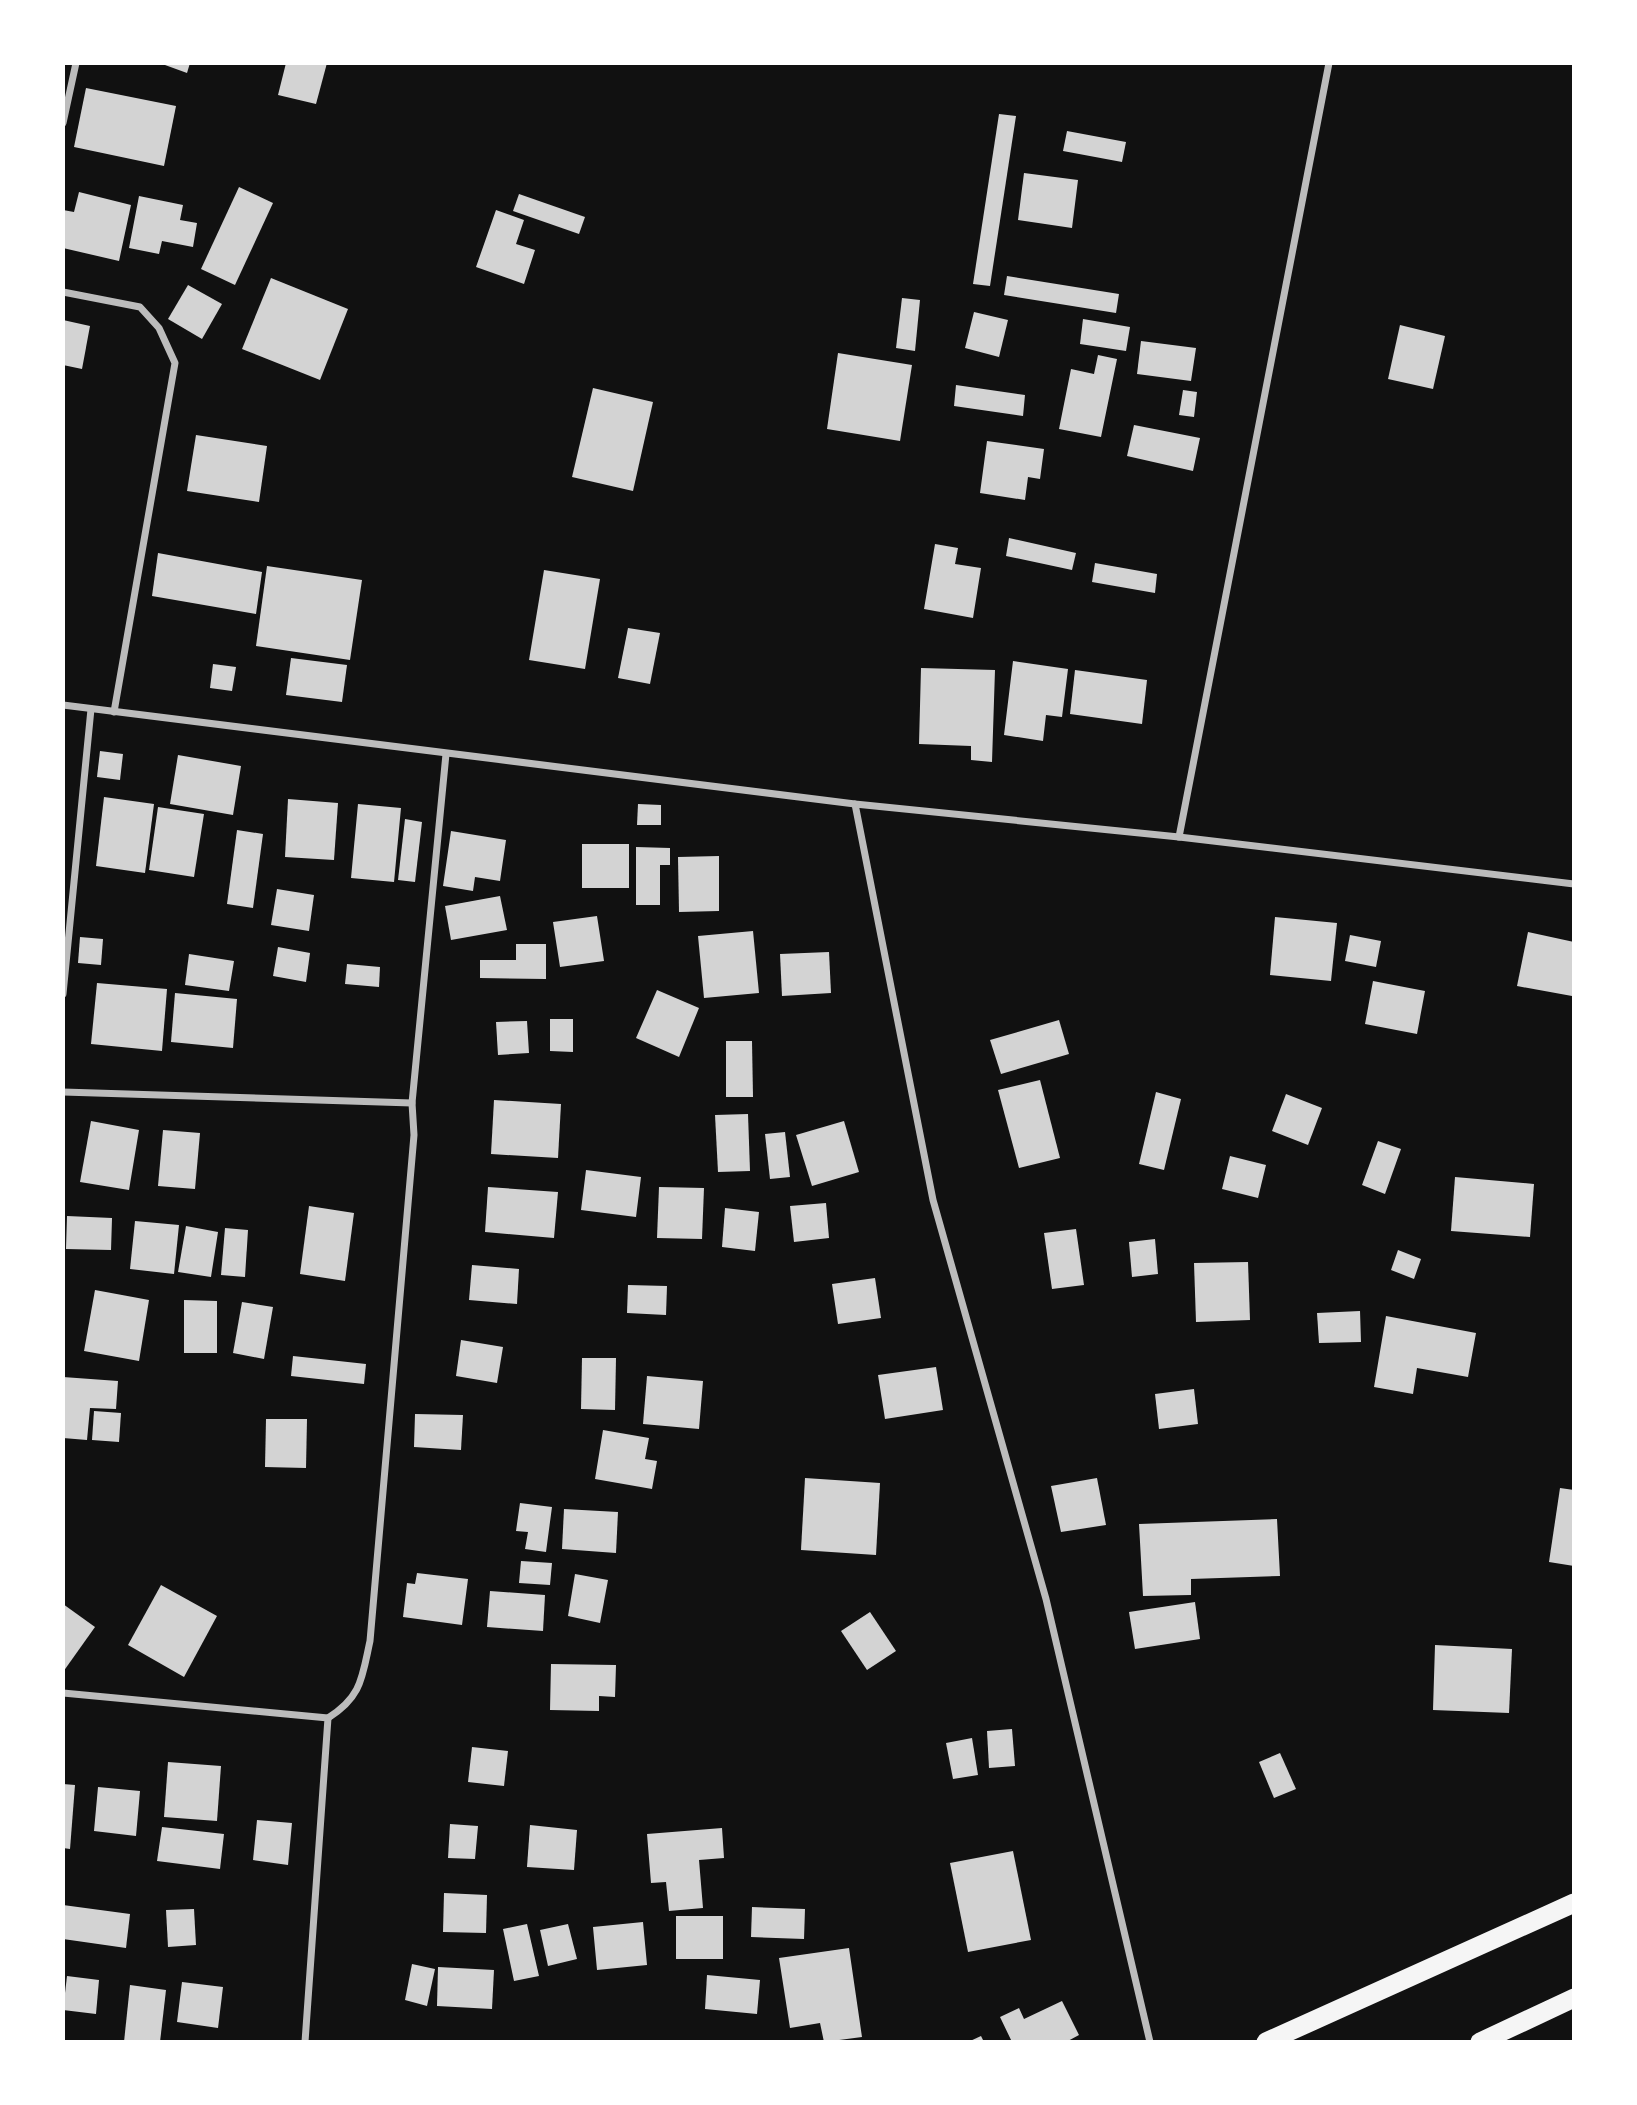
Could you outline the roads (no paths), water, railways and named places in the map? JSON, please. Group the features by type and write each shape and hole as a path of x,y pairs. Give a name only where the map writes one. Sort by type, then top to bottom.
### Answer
{"highway":[{"path":"1266,2042 1574,1903"},
{"path":"1480,2042 1574,1998"}],"street":[{"path":"63,123 76,63"},
{"path":"1180,837 1329,63"},
{"path":"63,292 140,307 159,328 175,363 114,712"},
{"path":"63,705 855,804 1180,837 1574,884"},
{"path":"63,994 91,709"},
{"path":"63,1693 328,1718 344,1708 357,1692 370,1641 414,1135 412,1103 446,754"},
{"path":"855,804 933,1199 1046,1599 1150,2042"},
{"path":"63,1092 412,1103"},
{"path":"305,2042 328,1718"}]}
